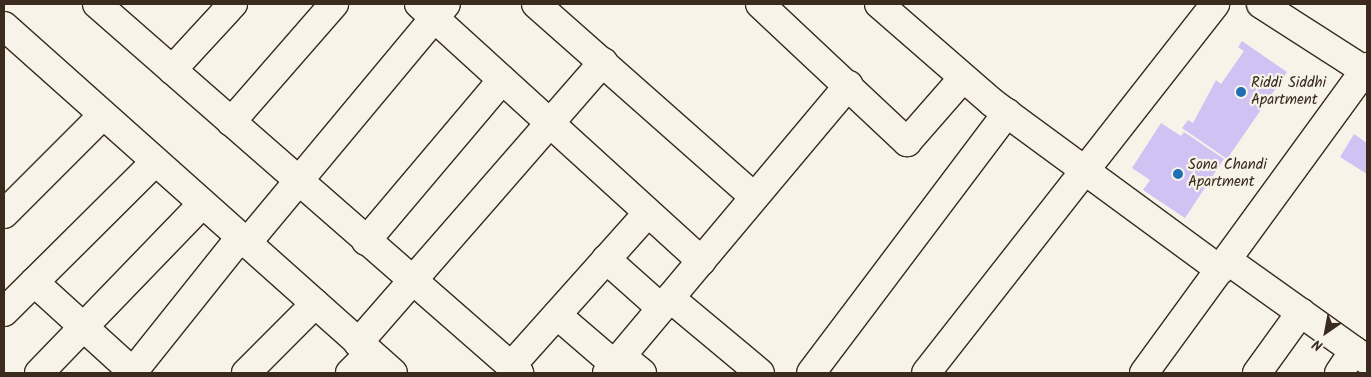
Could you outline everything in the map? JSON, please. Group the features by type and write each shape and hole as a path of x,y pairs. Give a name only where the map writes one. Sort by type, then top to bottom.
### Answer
{"street":[{"path":"97,4 515,370 556,315 648,213"},
{"path":"172,70 232,4"},
{"path":"231,122 334,4"},
{"path":"536,4 754,197"},
{"path":"760,4 907,142 963,78"},
{"path":"879,4 963,78 1085,170 1223,265 1301,312 1361,355 1339,373"},
{"path":"926,373 1215,4"},
{"path":"1144,373 1366,70 1261,4"},
{"path":"34,282 133,373 243,242 298,181 433,8 502,80 701,261"},
{"path":"4,26 243,242 393,373"},
{"path":"350,373 364,348 412,281 603,62"},
{"path":"366,241 502,80"},
{"path":"614,364 849,86"},
{"path":"811,373 1008,113"},
{"path":"4,214 103,115"},
{"path":"4,312 155,162"},
{"path":"39,373 202,204"},
{"path":"606,259 760,373"},
{"path":"246,373 315,304"},
{"path":"1257,373 1301,312"},
{"path":"556,315 614,364 642,373"}],"building":[{"name":"Riddi Siddhi Apartment","path":"1242,41 1287,72 1227,159 1182,128 1188,120 1193,123 1216,80 1221,84 1244,51 1238,47"},
{"name":"Sona Chandi Apartment","path":"1161,123 1181,136 1184,132 1224,159 1185,218 1143,190 1150,180 1132,168"},
{"path":"1354,134 1367,143 1367,174 1340,157"}],"place":[{"name":"Riddi Siddhi Apartment","path":"1241,92"},
{"name":"Sona Chandi Apartment","path":"1178,174"}]}
